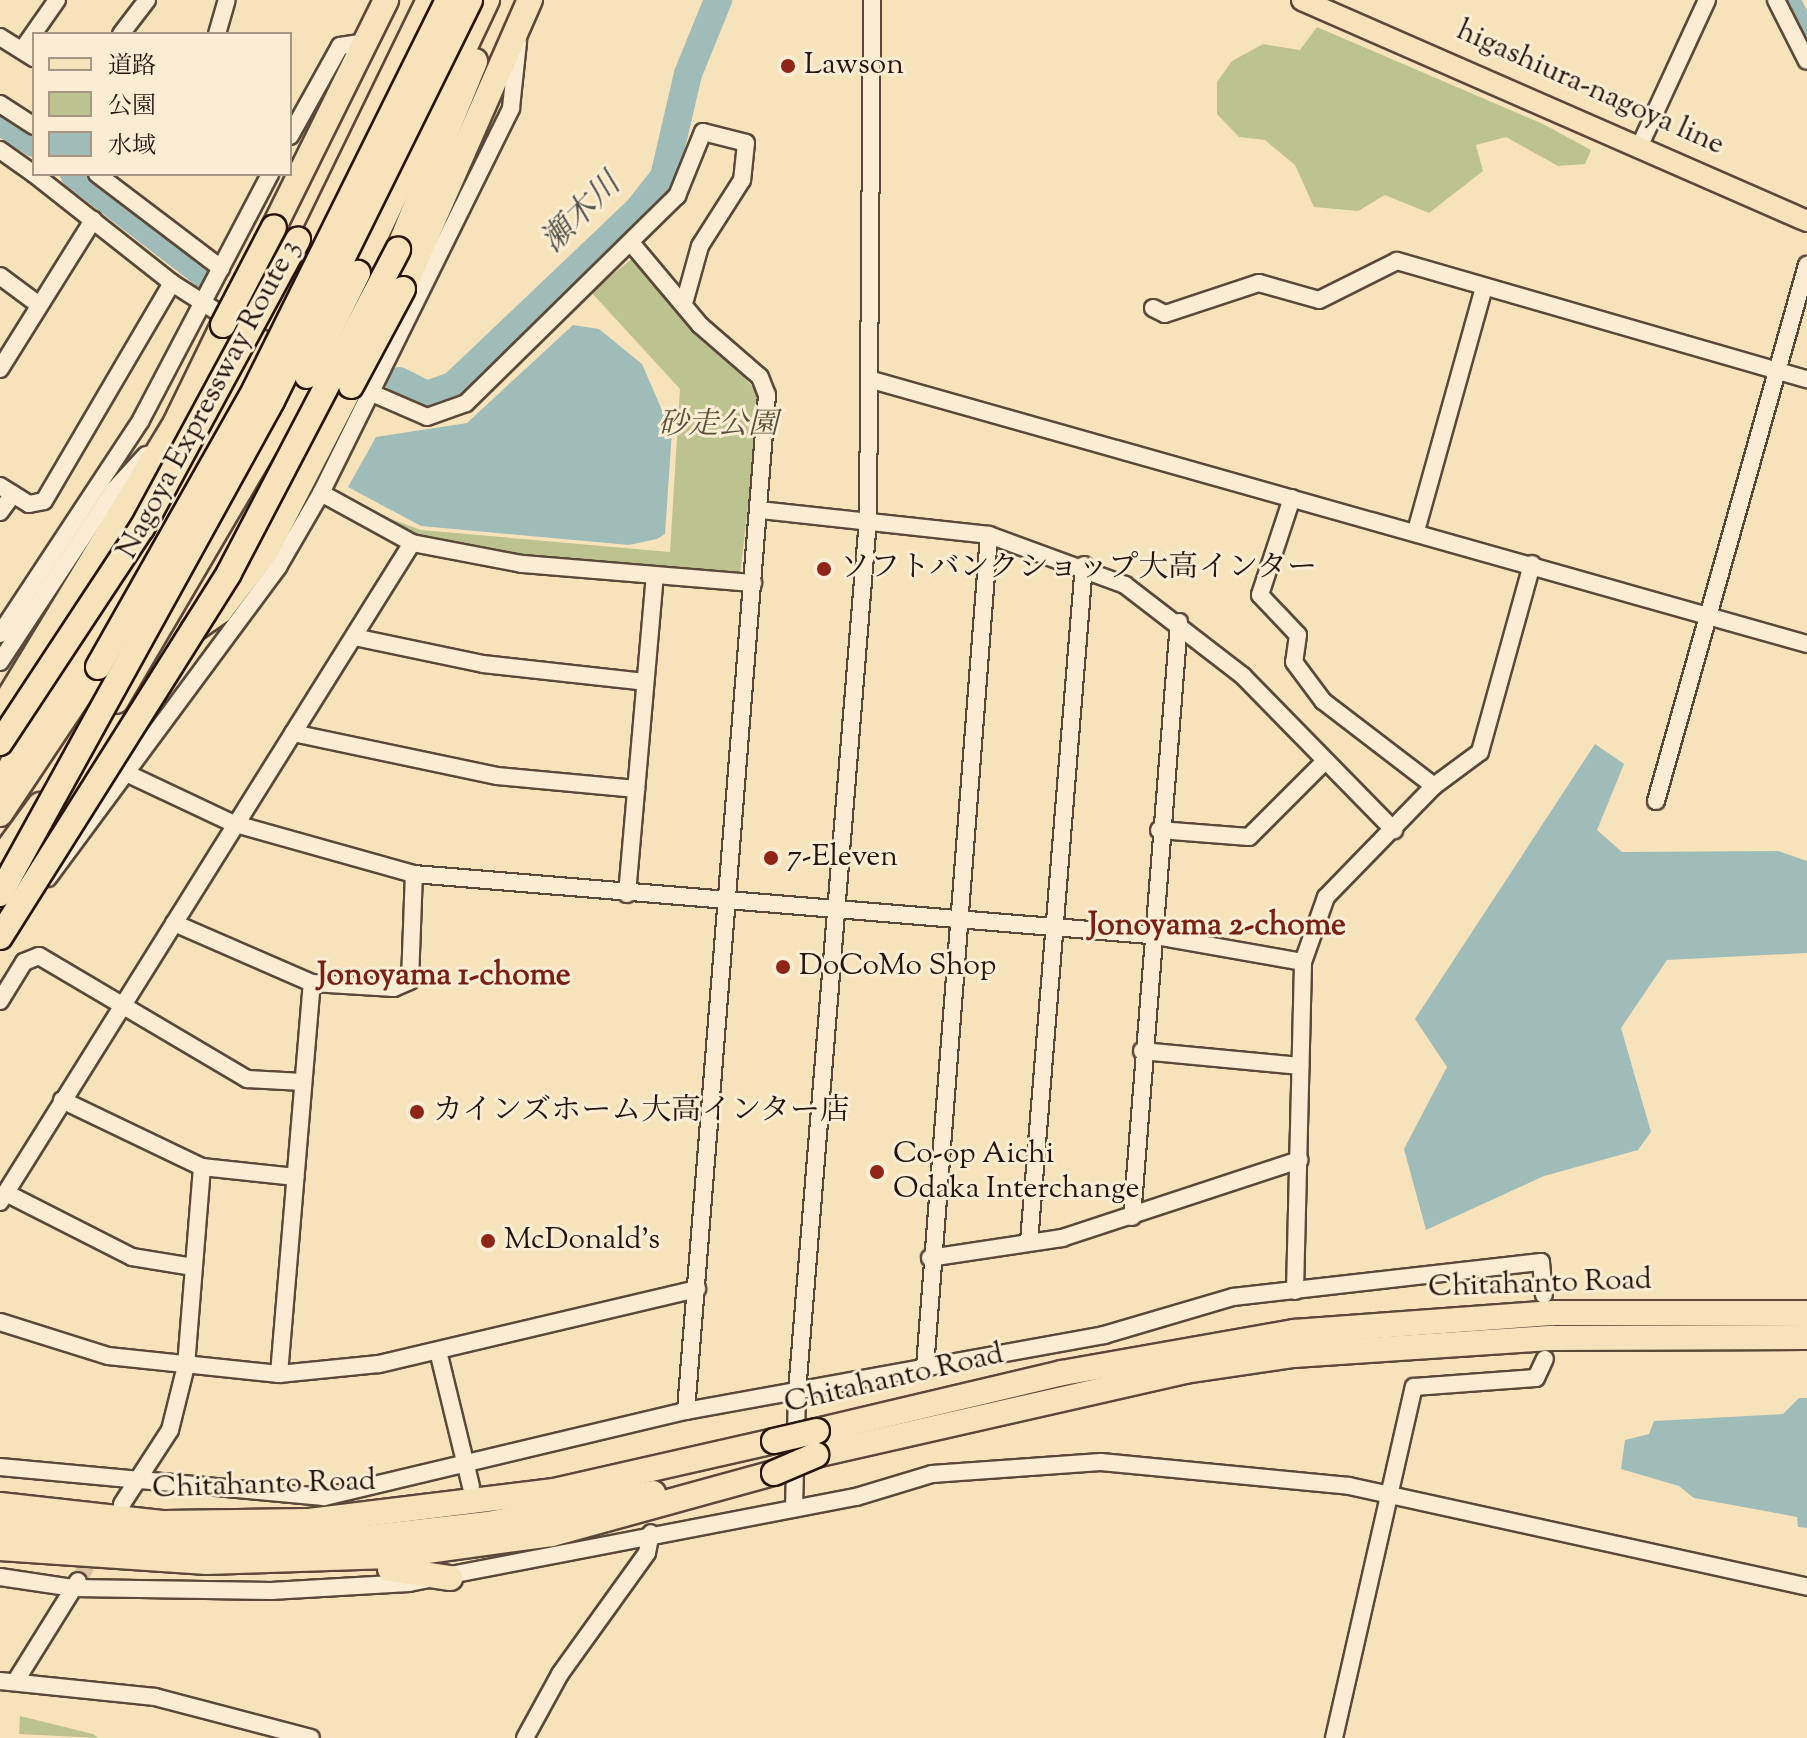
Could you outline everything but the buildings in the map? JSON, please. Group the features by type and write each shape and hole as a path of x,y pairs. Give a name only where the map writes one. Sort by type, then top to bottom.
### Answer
{"highway":[{"path":"0,712 176,422 386,0"},
{"name":"Nagoya Expressway Route 3","path":"0,894 272,401 470,0"},
{"path":"0,860 140,668 307,376 487,0"},
{"path":"0,936 229,573 398,250 501,0"},
{"path":"140,668 220,611 266,551 403,289 530,0"},
{"path":"0,784 134,567 260,342 394,52 435,1"},
{"name":"Nagoya Expressway Route 3","path":"0,814 98,667 201,491 435,1"},
{"path":"0,743 142,528 304,242"},
{"name":"Chitahanto Road","path":"816,1443 1092,1367 1294,1332 1554,1313 1807,1313"},
{"name":"Chitahanto Road","path":"816,1443 1140,1380 1294,1355 1553,1338 1807,1337"},
{"path":"0,1548 207,1562 468,1549 582,1527 816,1443"},
{"name":"Chitahanto Road","path":"0,1505 164,1523 309,1521 773,1460"},
{"name":"Chitahanto Road","path":"0,1527 194,1545 370,1539 488,1524 773,1460"},
{"path":"33,1552 62,1564 200,1578 413,1568 450,1578"}],"main road":[{"name":"higashiura-nagoya line","path":"1302,0 1641,143 1807,221"}],"street":[{"path":"40,32 57,0"},
{"path":"123,32 147,0"},
{"path":"218,32 227,0"},
{"path":"794,1508 797,1392 840,910 868,519 872,380 872,0"},
{"path":"1641,143 1707,0"},
{"path":"1776,0 1807,61"},
{"path":"0,936 128,774 278,567 321,493 374,398 511,108 518,33"},
{"path":"0,37 28,54"},
{"path":"292,132 340,46 365,42"},
{"path":"0,104 32,125"},
{"path":"37,176 202,305 374,398 427,417 466,403 632,244 677,196 703,132 746,143 742,180 700,246 685,300"},
{"path":"0,150 32,173"},
{"path":"100,176 221,268"},
{"path":"0,634 5,614 141,420 269,176"},
{"path":"0,369 93,220"},
{"path":"632,244 685,300 700,325 725,339 765,385 760,510 686,1411"},
{"path":"1153,308 1165,314 1259,283 1319,300 1397,261 1807,379"},
{"path":"1656,801 1807,265"},
{"path":"0,276 39,305"},
{"path":"0,512 6,490 29,504 44,501 172,283"},
{"path":"1416,531 1484,287"},
{"path":"872,380 1416,531 1807,644"},
{"path":"0,662 113,491 176,422"},
{"path":"321,493 412,543 522,564 753,583"},
{"path":"1292,498 1260,595 1298,635 1294,662 1323,701 1434,786"},
{"path":"760,510 868,519 989,535 1084,565 1179,622 1394,830"},
{"path":"925,1367 930,1258 989,535"},
{"path":"193,1267 132,1257 3,1198 122,1002 174,923 232,823 359,638 412,543"},
{"path":"1295,1291 1303,962 1326,897 1434,786 1480,752 1532,564"},
{"path":"1029,1242 1084,565"},
{"path":"627,894 655,576"},
{"path":"1132,1217 1150,935 1179,622"},
{"path":"359,638 483,664 645,682"},
{"path":"293,733 497,776 636,789"},
{"path":"1159,830 1249,837 1325,761"},
{"path":"128,774 232,823 414,874 1150,935 1303,962"},
{"path":"174,923 312,983 394,988 410,981 414,874"},
{"path":"0,1001 24,962 39,956 122,1002 247,1079 303,1082"},
{"path":"279,1374 312,983"},
{"path":"1142,1051 1300,1066"},
{"path":"62,1100 202,1167 295,1177"},
{"path":"930,1258 1029,1242 1132,1217 1299,1160"},
{"path":"122,1504 170,1430 186,1366 202,1167"},
{"path":"0,1467 324,1497 686,1411 1104,1335 1233,1297 1541,1262 1544,1295"},
{"path":"0,1322 108,1356 279,1374 438,1351 697,1289"},
{"path":"438,1351 471,1486"},
{"path":"1334,1738 1414,1387 1536,1378 1545,1359"},
{"path":"0,1577 77,1584 271,1591 450,1578 478,1565 794,1508 964,1469 1086,1462 1247,1472 1389,1494 1807,1587"},
{"path":"525,1738 560,1674 647,1553 651,1533"},
{"path":"77,1584 8,1680 155,1697 311,1738"}],"green space":[{"path":"1317,27 1543,124 1591,150 1585,164 1558,166 1506,137 1476,145 1483,171 1429,213 1385,195 1358,211 1314,207 1295,165 1265,140 1239,137 1217,114 1217,82 1232,61 1263,44 1300,50"},
{"name":"砂走公園","path":"634,257 761,396 740,575 522,558 418,536 383,516 421,530 670,552 680,389 591,292"},
{"path":"20,1716 93,1734 98,1738 19,1734"}],"water":[{"path":"573,325 599,329 642,364 664,415 673,416 665,534 657,539 629,545 421,526 348,487 376,437 467,423"},
{"path":"1595,744 1624,764 1597,830 1622,852 1778,851 1807,861 1807,953 1667,960 1621,1028 1651,1132 1638,1150 1544,1176 1426,1230 1404,1149 1447,1067 1415,1019"},
{"path":"1799,1398 1807,1398 1807,1528 1798,1527 1797,1517 1694,1498 1679,1486 1621,1469 1625,1440 1649,1434 1654,1421 1783,1414"}],"waterway":[{"name":"瀬木川","path":"399,381 427,395 454,385 638,210 664,177 688,74 718,0"},
{"name":"瀬木川","path":"1786,0 1807,42"},
{"name":"瀬木川","path":"0,121 32,142"},
{"name":"瀬木川","path":"77,176 209,278"}],"tunnel":[{"path":"79,1580 97,1547"}],"place":[{"name":"Lawson","path":"788,66"},
{"name":"ソフトバンクショップ大高インター","path":"824,569"},
{"name":"7-Eleven","path":"771,858"},
{"name":"DoCoMo Shop","path":"783,967"},
{"name":"カインズホーム大高インター店","path":"417,1112"},
{"name":"Co-op Aichi Odaka Interchange","path":"877,1172"},
{"name":"McDonald's","path":"488,1241"}],"district":[{"name":"Jonoyama 2-chome","path":"1217,926"},
{"name":"Jonoyama 1-chome","path":"444,976"}]}
